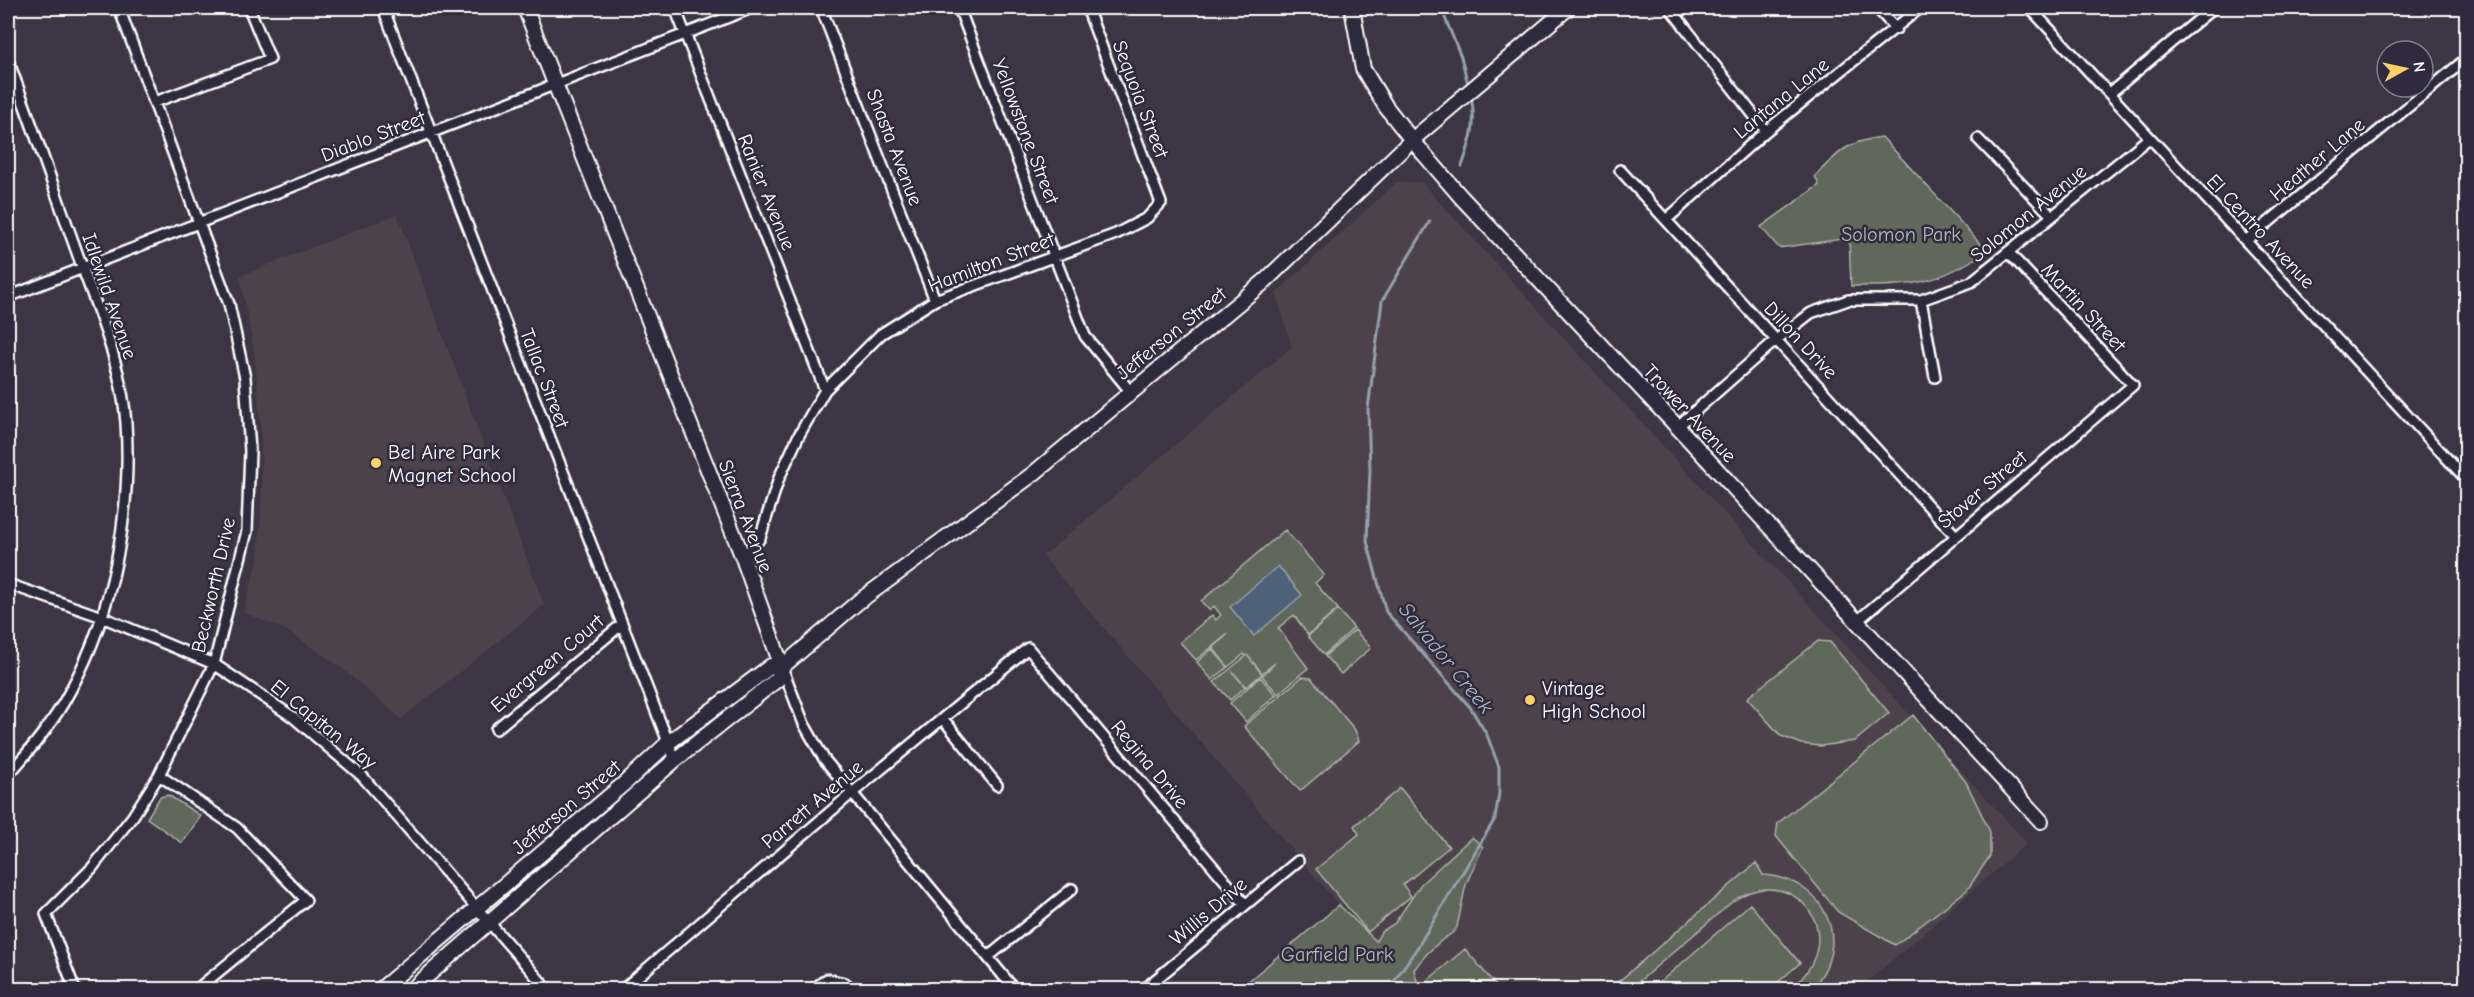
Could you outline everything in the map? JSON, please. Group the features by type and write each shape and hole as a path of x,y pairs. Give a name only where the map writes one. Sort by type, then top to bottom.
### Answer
{"main road":[{"name":"Sierra Avenue","path":"525,8 743,558 782,667"},
{"name":"Trower Avenue","path":"1352,8 1363,69 1386,107 1412,140 1581,327 1677,427 2041,821"},
{"name":"Jefferson Street","path":"411,990 675,760 778,679 782,667 858,602 1033,474 1265,281 1412,140 1568,8"},
{"name":"Jefferson Street","path":"380,990 626,782 668,743 771,666 782,667"}],"street":[{"name":"Beckworth Drive","path":"75,990 46,914 92,868 133,816 159,775 214,664 247,531 250,451 245,378 231,314 200,222 119,8"},
{"path":"155,102 270,59 249,8"},
{"name":"Tallac Street","path":"383,8 675,760"},
{"name":"Ranier Avenue","path":"675,8 825,390"},
{"name":"Diablo Street","path":"8,297 752,8"},
{"name":"Shasta Avenue","path":"821,8 935,300"},
{"name":"Yellowstone Street","path":"959,8 1085,336 1130,391"},
{"name":"Sequoia Street","path":"1087,8 1161,203"},
{"path":"1670,8 1766,131"},
{"path":"1877,8 1896,29"},
{"name":"Lantana Lane","path":"1666,220 1766,131 1920,8"},
{"name":"El Centro Avenue","path":"2030,8 2466,479"},
{"path":"2110,93 2213,8"},
{"name":"Heather Lane","path":"2247,240 2466,59"},
{"name":"Idlewild Avenue","path":"8,60 114,357 126,422 126,490 116,559 102,617 70,691 39,740 8,775"},
{"name":"Solomon Avenue","path":"1677,427 1776,340 1811,313 1848,300 1921,300 1971,282 2149,138"},
{"path":"1978,139 2052,216"},
{"name":"Dillon Drive","path":"1620,170 1955,535"},
{"name":"Hamilton Street","path":"743,558 760,538 779,478 825,390 881,334 935,300 1116,234 1147,218 1161,203"},
{"name":"Martin Street","path":"2009,253 2133,385"},
{"path":"1921,300 1935,377"},
{"name":"Stover Street","path":"1856,622 2133,385"},
{"name":"El Capitan Way","path":"8,584 102,617 214,664 293,717 362,776 548,990"},
{"name":"Evergreen Court","path":"496,729 621,625"},
{"name":"Parrett Avenue","path":"622,990 851,794 1028,648"},
{"name":"Regina Drive","path":"1028,648 1244,903"},
{"name":"Sierra Avenue","path":"782,667 813,740 851,794 1015,990"},
{"path":"943,719 997,785"},
{"path":"159,775 237,828 306,900 196,990"},
{"name":"Willis Drive","path":"1143,990 1244,903 1298,861"},
{"path":"988,957 1072,889"},
{"path":"812,990 819,983 837,980 853,990"}],"shaded area":[{"name":"Vintage High School","path":"1397,182 1421,182 2027,843 1859,989 1419,989 1394,960 1339,905 1043,556 1292,347 1276,293"},
{"name":"Bel Aire Park Magnet School","path":"397,214 544,605 401,719 339,666 286,630 243,612 258,561 262,494 261,432 255,357 240,276"}],"green space":[{"name":"Solomon Park","path":"1882,137 1987,251 1969,263 1922,282 1851,286 1849,238 1779,248 1761,227 1819,185 1815,176 1844,149 1860,142"},
{"path":"1285,530 1324,575 1315,583 1338,609 1308,635 1294,615 1278,628 1308,668 1278,694 1262,676 1275,663 1262,673 1247,655 1262,674 1246,687 1232,671 1245,687 1230,700 1214,682 1246,656 1244,654 1228,667 1213,648 1228,634 1196,660 1180,642 1212,615 1216,620 1221,615 1214,606 1209,610 1201,601"},
{"path":"1338,610 1354,628 1324,655 1308,636"},
{"path":"1355,630 1371,648 1341,674 1325,656"},
{"path":"1818,641 1830,642 1889,713 1855,741 1820,746 1802,744 1781,736 1747,698"},
{"path":"1212,649 1228,667 1212,680 1197,662"},
{"path":"1260,677 1276,695 1246,722 1230,703"},
{"path":"1302,677 1311,678 1355,730 1359,741 1300,791 1244,726"},
{"path":"1913,715 1966,782 1990,832 1990,856 1967,890 1895,945 1838,912 1776,836 1778,823"},
{"path":"1400,788 1449,847 1403,885 1411,896 1368,932 1316,869 1359,834 1354,826"},
{"path":"168,795 201,816 182,843 147,818 160,797"},
{"name":"Garfield Park","path":"1472,837 1483,847 1466,884 1457,927 1453,933 1430,950 1414,970 1419,989 1239,989 1339,905 1376,941 1381,932 1395,923 1421,884"},
{"path":"1756,863 1763,875 1785,879 1803,888 1817,901 1827,916 1831,934 1831,953 1824,971 1811,989 1791,989 1810,967 1817,946 1816,926 1808,908 1793,896 1775,890 1754,891 1732,902 1630,989 1610,989"},
{"path":"1750,904 1800,963 1770,989 1652,989"},
{"path":"1465,949 1499,989 1426,989 1422,985"}],"water":[{"path":"1278,566 1302,595 1254,636 1230,607"}],"waterway":[{"name":"Salvador Creek","path":"1441,8 1461,57 1469,88"},
{"name":"Salvador Creek","path":"1462,166 1472,132 1471,97"},
{"name":"Salvador Creek","path":"1388,990 1417,948 1495,819 1499,793 1499,767 1487,735 1470,707 1386,612 1367,541 1370,470 1368,409 1382,301 1430,221"}],"place":[{"name":"Bel Aire Park Magnet School","path":"376,463"},
{"name":"Vintage High School","path":"1530,700"}]}
